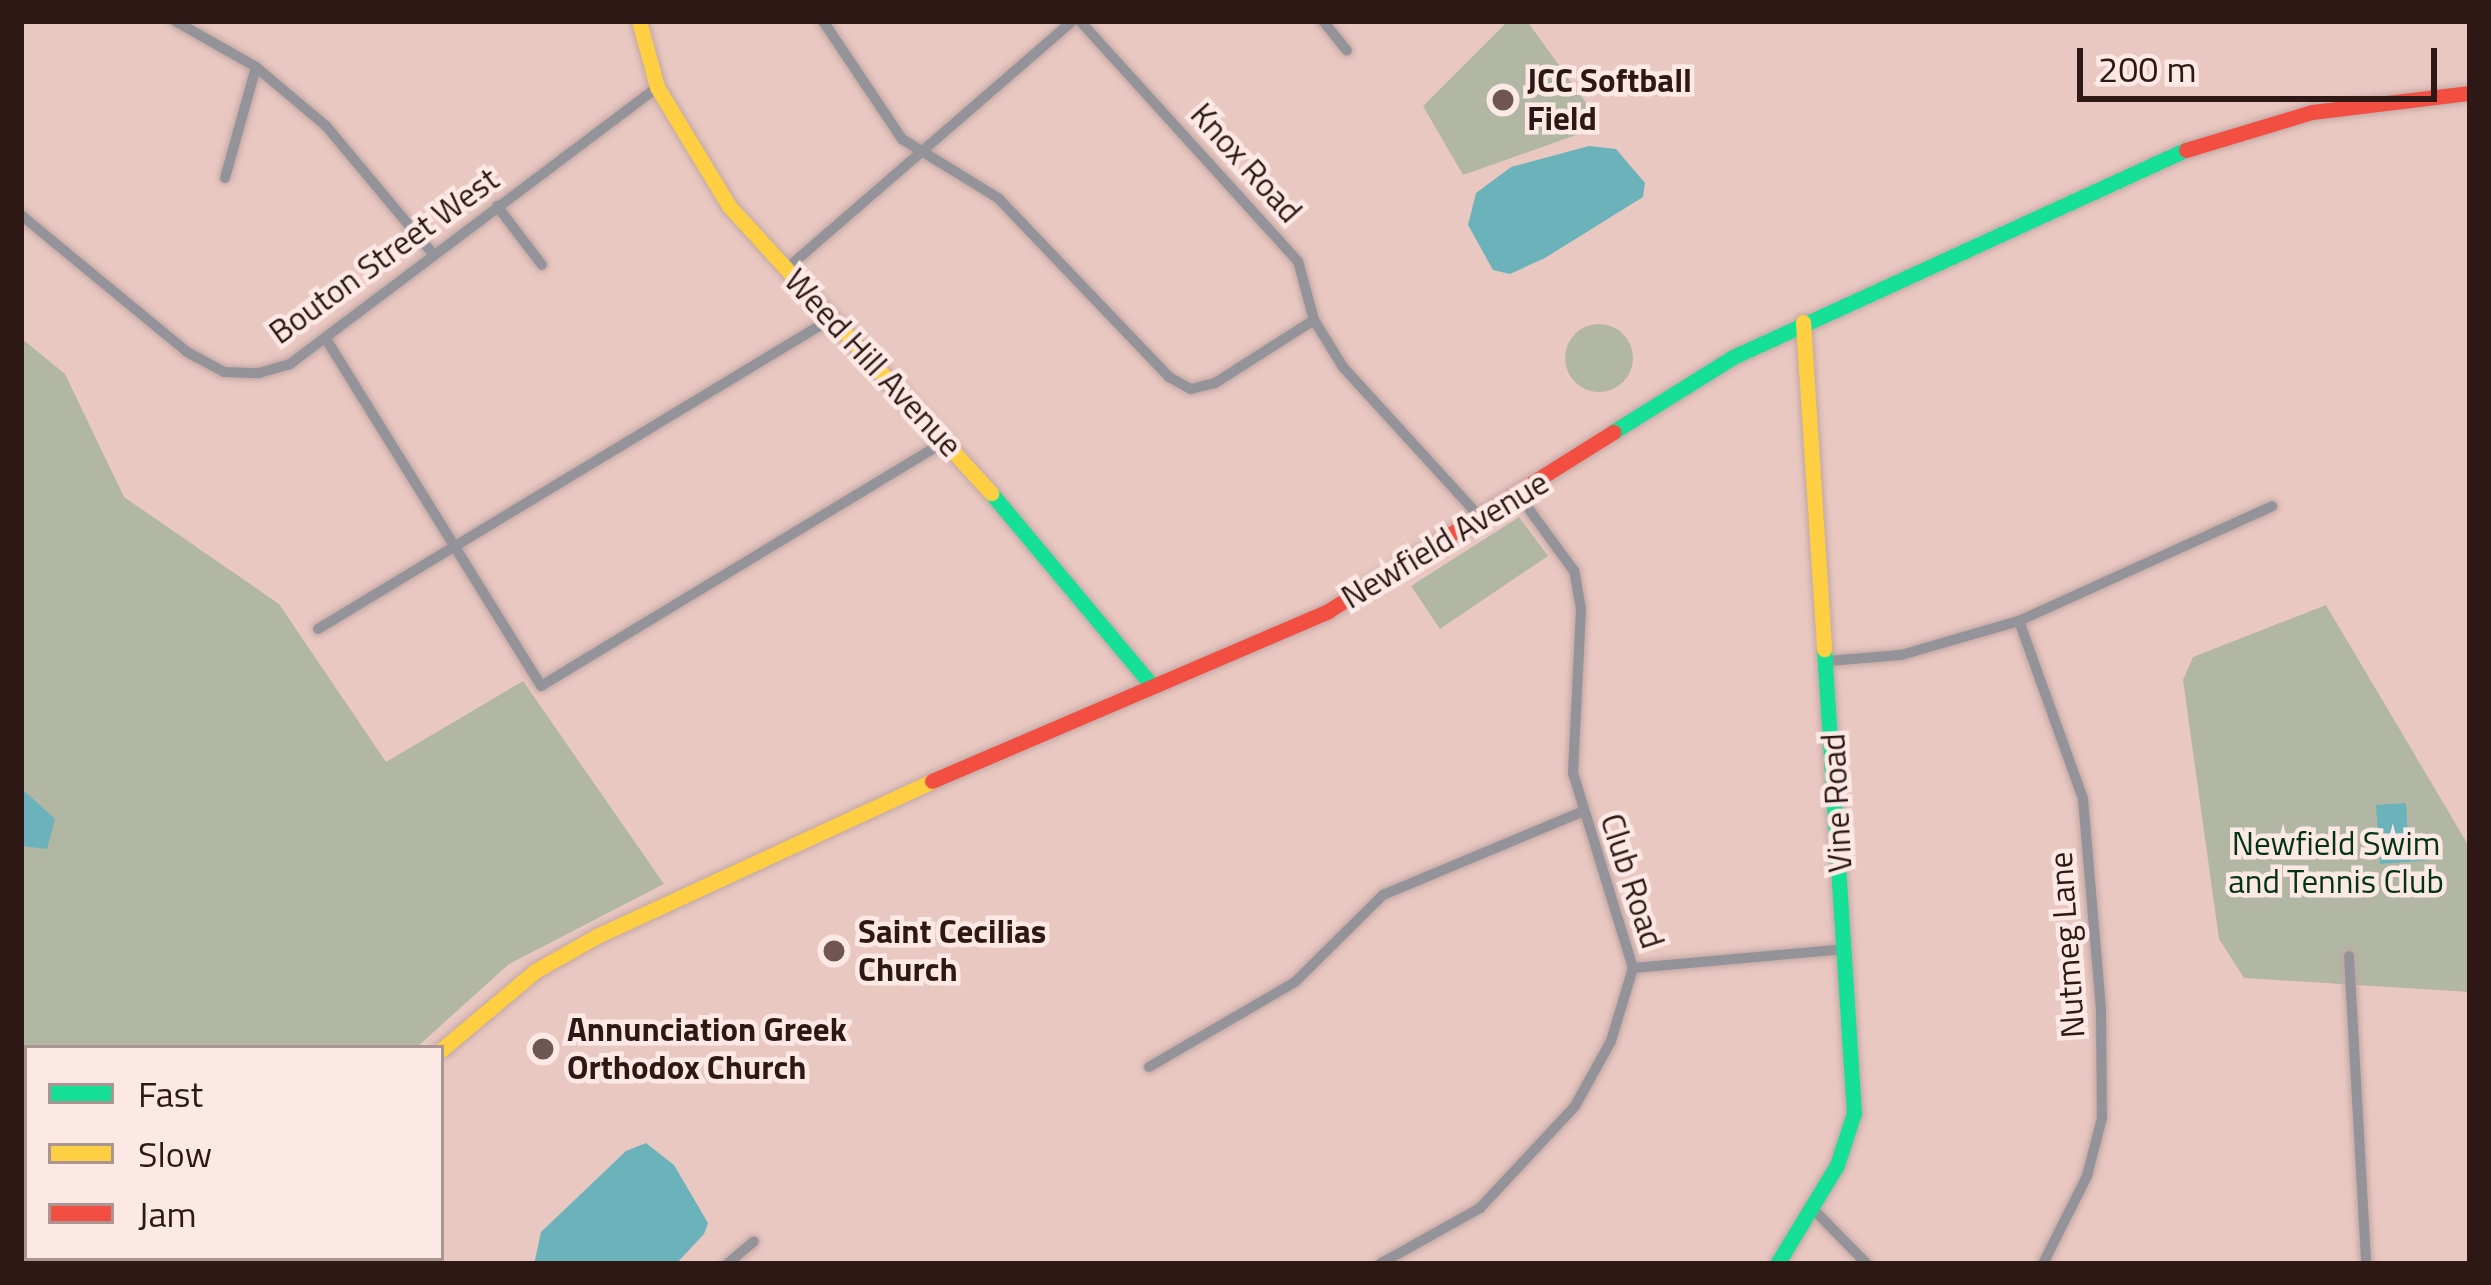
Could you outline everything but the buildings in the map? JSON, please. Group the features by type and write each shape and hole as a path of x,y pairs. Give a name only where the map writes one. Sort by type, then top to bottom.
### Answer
{"main road":[{"name":"Weed Hill Avenue","path":"639,21 657,87 729,206 829,320 947,440 1148,681"},
{"name":"Newfield Avenue","path":"444,1047 535,971 596,936 1148,681 1328,611 1484,521 1656,403 1803,322 2111,176 2212,139 2312,112 2470,94"},
{"name":"Vine Road","path":"1777,1264 1812,1208 1854,1113 1803,322"}],"street":[{"path":"175,21 256,67 326,126 434,255"},
{"path":"823,21 853,77 902,140 998,198 1191,389 1314,320"},
{"path":"785,271 1076,21"},
{"name":"Knox Road","path":"1076,21 1298,260 1314,320 1342,367 1484,521"},
{"path":"1323,21 1347,51"},
{"path":"225,178 256,67"},
{"name":"Bouton Street West","path":"21,215 187,352 224,372 290,364 657,87"},
{"path":"497,206 542,265"},
{"path":"318,629 454,542 829,320"},
{"path":"326,338 542,686 947,440"},
{"name":"Club Road","path":"1380,1264 1480,1208 1563,1120 1611,1041 1633,968 1581,812 1574,571 1520,497"},
{"path":"1828,661 1901,655 2019,621 2272,506"},
{"name":"Nutmeg Lane","path":"2019,621 2083,799 2102,1010 2102,1118 2087,1176 2043,1264"},
{"path":"1148,1066 1295,982 1383,895 1581,812"},
{"path":"1633,968 1846,949"},
{"path":"2349,956 2366,1264"},
{"path":"1812,1208 1867,1264"},
{"path":"727,1264 754,1241"}],"green space":[{"name":"JCC Softball Field","path":"1508,21 1527,21 1597,118 1593,129 1463,175 1423,106"},
{"path":"1599,324 1623,334 1633,358 1623,382 1599,392 1575,382 1565,358 1575,334"},
{"path":"21,338 65,374 124,497 279,604 386,762 523,681 664,884 509,964 419,1045 24,1045 24,1261 181,1261 21,1264"},
{"path":"1519,517 1548,556 1440,629 1411,586"},
{"name":"Newfield Swim and Tennis Club","path":"2326,605 2470,848 2470,992 2244,978 2219,939 2183,680 2193,657"}],"water":[{"path":"1589,146 1616,149 1645,183 1643,197 1545,258 1510,274 1493,270 1468,225 1476,193 1511,167"},
{"path":"21,788 55,819 47,849 21,846"},
{"path":"2406,803 2408,836 2429,838 2430,860 2380,864 2376,805"},
{"path":"646,1143 674,1165 708,1223 704,1234 676,1264 534,1264 541,1232 626,1151"}],"traffic: fast":[{"path":"1613,432 1733,357 2186,150"},
{"path":"991,493 1148,681"},
{"path":"1777,1264 1837,1165 1854,1113 1824,649"},
{"path":"210,1264 214,1261"}],"traffic: slow":[{"path":"639,21 657,87 729,206 991,493"},
{"path":"1803,322 1824,649"},
{"path":"444,1047 535,971 597,936 932,781"}],"traffic: jam":[{"path":"2186,150 2312,112 2470,93"},
{"path":"932,781 1328,611 1613,432"}],"place":[{"name":"JCC Softball Field","path":"1503,100"},
{"name":"Saint Cecilias Church","path":"834,951"},
{"name":"Annunciation Greek Orthodox Church","path":"543,1049"}]}
